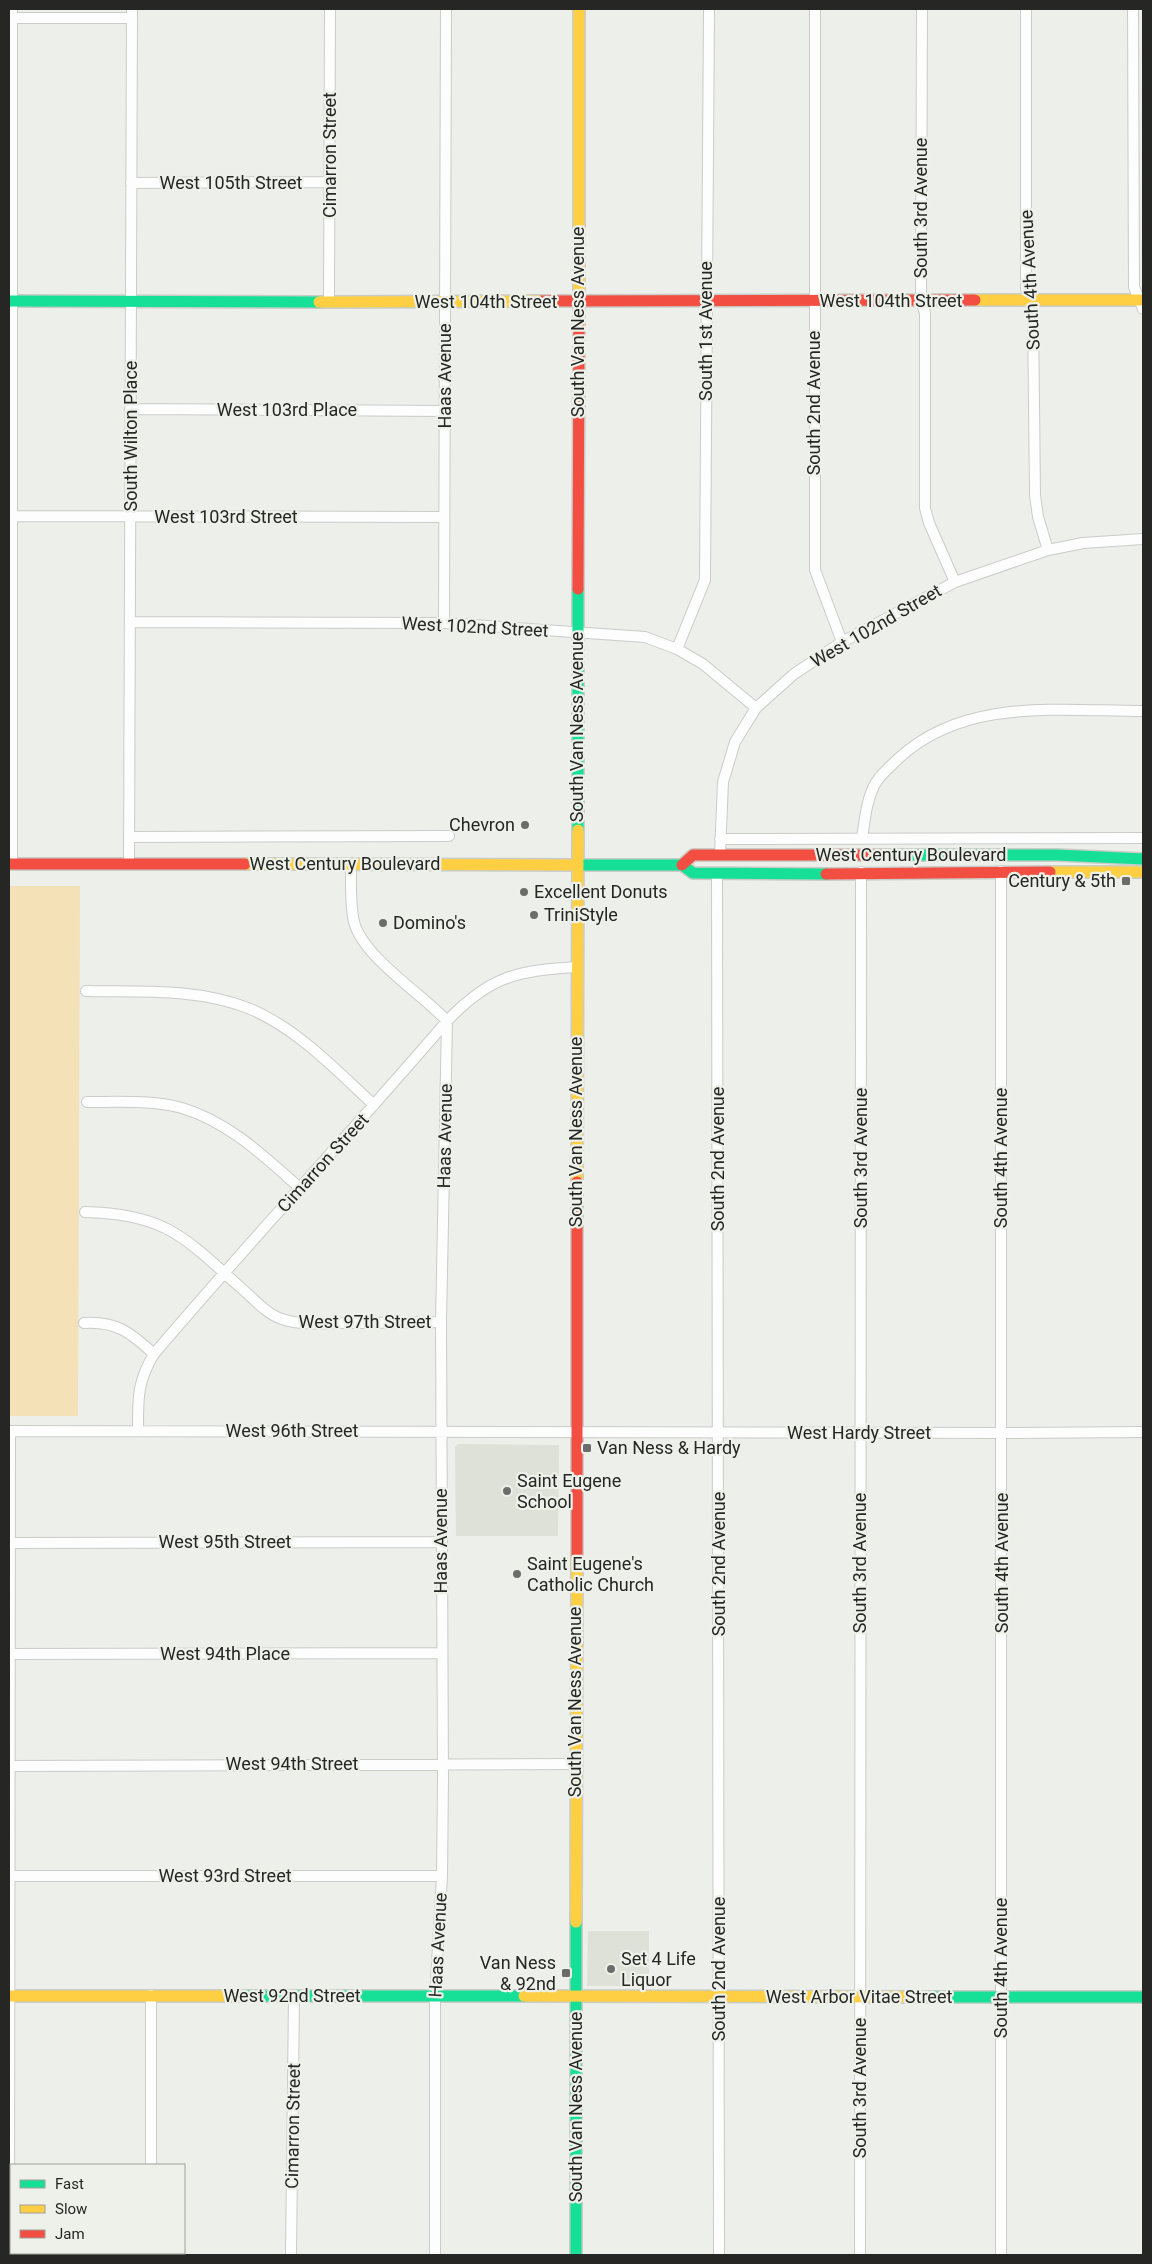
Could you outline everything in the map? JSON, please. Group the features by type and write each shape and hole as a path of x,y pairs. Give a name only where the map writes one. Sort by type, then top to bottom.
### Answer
{"street":[{"name":"Cimarron Street","path":"330,9 330,302"},
{"name":"Haas Avenue","path":"444,623 446,9"},
{"name":"South Van Ness Avenue","path":"576,2255 575,1432 579,9"},
{"name":"South 1st Avenue","path":"676,649 704,580 709,9"},
{"name":"South 2nd Avenue","path":"815,9 815,570 842,642"},
{"name":"South 3rd Avenue","path":"922,9 921,301 925,313 925,508 929,524 955,582"},
{"name":"South 4th Avenue","path":"1026,9 1026,289 1033,312 1035,495 1038,517 1048,550"},
{"path":"1133,9 1134,287 1142,303"},
{"path":"10,864 11,15 132,14"},
{"name":"South Wilton Place","path":"129,864 132,14"},
{"name":"West 105th Street","path":"132,183 330,182"},
{"name":"West 104th Street","path":"10,301 1030,300 1142,303"},
{"name":"West 103rd Place","path":"130,408 445,411"},
{"name":"West 103rd Street","path":"10,516 444,517"},
{"name":"West 102nd Street","path":"130,622 444,623 645,637 676,649 703,664 756,708 794,674 842,642 955,582 1048,550 1083,543 1143,539"},
{"path":"720,855 723,782 735,742 756,708"},
{"path":"862,838 868,798 875,783 906,752 923,740 954,725 982,715 1012,712 1143,710"},
{"name":"West Century Boulevard","path":"130,837 448,836"},
{"name":"West Century Boulevard","path":"720,839 1143,838"},
{"name":"West Century Boulevard","path":"682,865 692,855 1056,855 1143,859"},
{"name":"West Century Boulevard","path":"10,864 682,865 693,873 1143,872"},
{"path":"351,864 354,922 360,935 377,957 447,1021"},
{"name":"South 4th Avenue","path":"1001,871 1001,2255"},
{"name":"South 3rd Avenue","path":"860,2255 861,872"},
{"name":"South 2nd Avenue","path":"717,873 719,2255"},
{"name":"Cimarron Street","path":"138,1430 140,1384 145,1369 154,1354 224,1272 301,1189 465,1001 501,979 524,972 576,967"},
{"path":"86,991 166,992 196,995 249,1008 298,1037 374,1106"},
{"name":"Haas Avenue","path":"435,2255 435,1997 442,1876 441,1322 447,1021"},
{"path":"87,1102 158,1104 182,1108 228,1129 254,1147 301,1189"},
{"name":"West 97th Street","path":"85,1212 131,1215 154,1222 175,1232 188,1241 265,1309 280,1319 296,1323 441,1322"},
{"path":"84,1323 111,1324 123,1329 154,1354"},
{"path":"9,1431 9,2255"},
{"name":"West 96th Street","path":"9,1431 575,1432"},
{"name":"West Hardy Street","path":"575,1432 1002,1434 1143,1432"},
{"name":"West 95th Street","path":"9,1542 442,1542"},
{"name":"West 94th Place","path":"9,1654 441,1653"},
{"name":"West 94th Street","path":"9,1766 576,1764"},
{"name":"West 93rd Street","path":"9,1876 442,1876"},
{"path":"151,1995 151,2164"},
{"name":"West 92nd Street","path":"9,1996 575,1997"},
{"name":"Cimarron Street","path":"292,2255 294,1997"},
{"name":"West Arbor Vitae Street","path":"575,1997 1143,1997"}],"shaded area":[{"path":"9,886 80,886 78,1416 9,1416"},
{"name":"Saint Eugene School","path":"458,1444 559,1445 558,1536 456,1536 455,1447"},
{"path":"588,1931 649,1931 649,1986 587,1986"}],"traffic: fast":[{"path":"9,301 319,302"},
{"path":"578,589 578,830"},
{"path":"894,855 1057,855 1143,859"},
{"path":"578,865 682,865 693,873 826,874"},
{"path":"576,1922 576,2255"},
{"path":"245,1996 524,1996"},
{"path":"913,1997 1143,1997"}],"traffic: slow":[{"path":"579,9 579,327"},
{"path":"975,300 1143,300"},
{"path":"319,302 541,301"},
{"path":"577,1182 578,830"},
{"path":"245,864 578,865"},
{"path":"1050,872 1143,872"},
{"path":"576,1922 577,1555"},
{"path":"9,1996 245,1996"},
{"path":"524,1996 913,1997"}],"traffic: jam":[{"path":"541,301 975,300"},
{"path":"578,589 579,327"},
{"path":"682,865 693,855 894,855"},
{"path":"9,864 245,864"},
{"path":"826,874 1050,872"},
{"path":"577,1182 577,1555"}],"place":[{"name":"Chevron","path":"525,825"},
{"name":"Century & 5th","path":"1126,881"},
{"name":"Excellent Donuts","path":"524,892"},
{"name":"TriniStyle","path":"534,915"},
{"name":"Domino's","path":"383,923"},
{"name":"Van Ness & Hardy","path":"587,1448"},
{"name":"Saint Eugene School","path":"507,1491"},
{"name":"Saint Eugene's Catholic Church","path":"517,1574"},
{"name":"Set 4 Life Liquor","path":"611,1969"},
{"name":"Van Ness & 92nd","path":"566,1973"}]}
